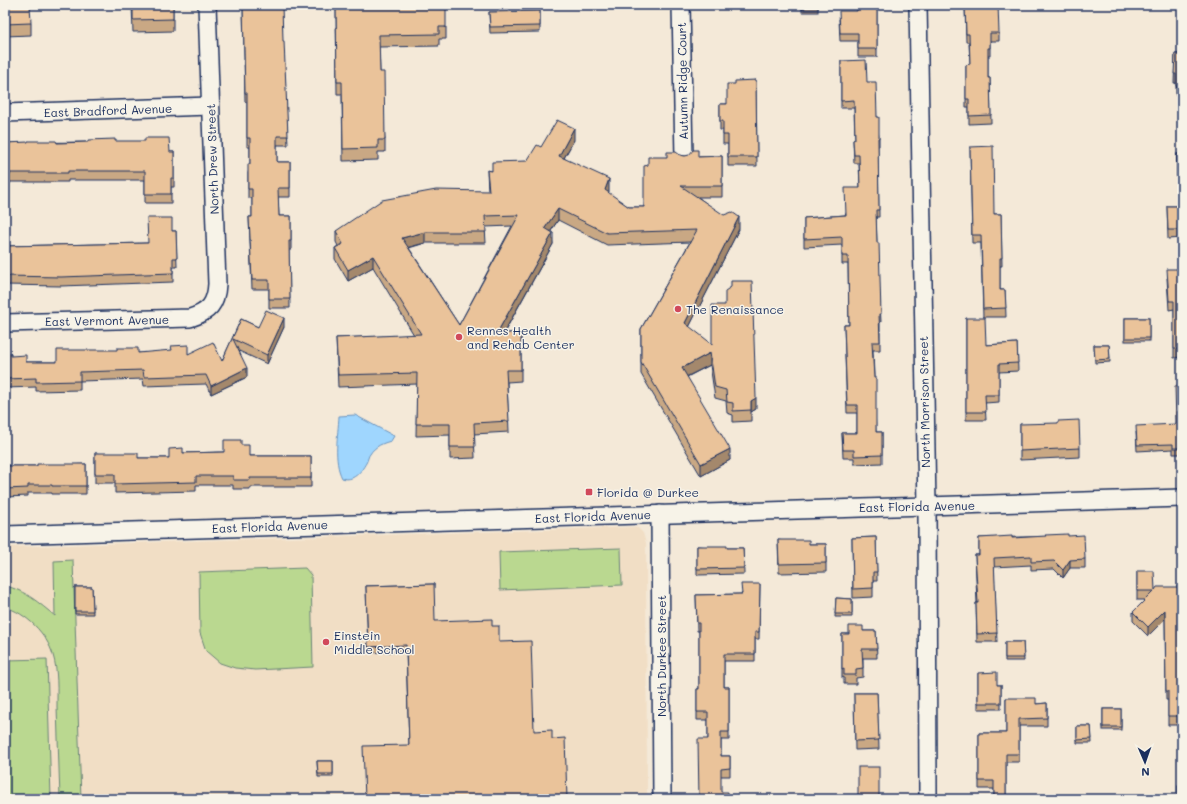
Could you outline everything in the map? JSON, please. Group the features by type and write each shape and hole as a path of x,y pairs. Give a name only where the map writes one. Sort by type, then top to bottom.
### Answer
{"street":[{"name":"North Drew Street","path":"207,5 217,284 216,296 212,305 207,310"},
{"name":"Autumn Ridge Court","path":"681,5 684,158"},
{"name":"North Morrison Street","path":"918,5 926,506 928,799"},
{"name":"East Bradford Avenue","path":"5,113 210,106"},
{"name":"East Vermont Avenue","path":"5,324 190,318 201,315 207,310"},
{"name":"East Florida Avenue","path":"5,535 1182,498"},
{"name":"North Durkee Street","path":"660,514 662,799"}],"shaded area":[{"name":"Einstein Middle School","path":"638,528 643,533 646,543 647,799 5,799 5,547"}],"green space":[{"path":"621,548 622,585 500,590 499,552"},
{"path":"73,560 81,799 60,799 57,681 55,661 46,639 35,625 21,614 5,607 5,586 25,594 55,616 54,561"},
{"path":"305,568 311,575 313,667 255,670 235,668 220,663 206,651 200,633 199,572"},
{"path":"47,659 51,799 5,799 5,660"}],"water":[{"path":"355,415 394,436 391,441 379,445 372,451 367,462 359,473 350,479 346,479 342,478 339,471 337,456 339,416"}],"building":[{"path":"5,5 30,5 31,23 5,24"},
{"path":"133,5 173,5 173,19 133,20"},
{"path":"243,5 282,5 288,136 277,136 277,162 290,162 290,188 278,188 279,216 291,216 291,241 289,241 290,299 269,299 269,280 252,280 249,217 252,217 252,189 248,189 250,138 247,138 247,93 245,93"},
{"path":"336,5 446,5 446,27 439,27 439,34 379,35 380,72 384,72 385,140 378,140 378,148 343,149 342,82 337,82"},
{"path":"802,5 818,5 818,9 802,9"},
{"path":"857,5 877,5 877,49 858,49 858,33 840,33 839,11 857,11"},
{"path":"965,5 998,5 999,33 990,33 990,48 988,48 988,78 990,78 991,115 969,116 969,99 966,99 966,65 970,64 969,34 966,34"},
{"path":"540,11 540,26 490,27 489,12"},
{"path":"1175,54 1182,54 1182,112 1180,112 1180,86 1176,86 1176,74 1174,74"},
{"path":"866,60 867,82 876,82 877,117 879,117 879,210 876,210 877,243 879,243 881,314 879,314 880,342 872,342 874,378 876,378 876,432 882,432 882,455 854,456 854,450 843,450 842,433 857,433 857,405 847,405 844,325 849,325 848,256 842,256 842,237 804,239 804,218 846,215 845,188 860,188 859,155 854,155 854,100 841,101 841,61"},
{"path":"756,80 757,157 728,157 728,135 723,135 723,121 720,121 720,104 727,104 727,84 735,84 735,81"},
{"path":"557,120 574,128 559,156 609,179 605,190 629,207 644,207 644,166 648,165 648,157 667,157 667,152 676,152 685,156 689,155 693,150 698,150 698,157 722,156 722,186 681,186 724,215 732,212 739,217 685,323 712,344 712,305 725,305 725,291 731,287 731,281 752,281 756,398 751,401 751,410 733,411 733,403 727,402 726,390 715,387 710,353 682,368 730,449 701,464 641,362 641,329 697,230 607,233 558,209 545,228 553,233 497,333 521,333 521,370 506,370 509,421 474,423 475,447 450,447 450,424 416,424 417,373 338,375 336,338 421,334 373,256 348,270 335,248 343,244 336,231 382,200 436,190 489,191 487,170 492,171 492,162 527,161 537,145 541,147","holes":["519,215 459,325 402,238 425,232 486,232 485,216"]},
{"path":"145,138 169,138 170,152 174,152 174,178 171,178 171,194 145,194 145,171 68,171 68,173 10,173 10,175 5,175 5,143 28,141 56,141 57,143 88,142 88,140 115,139 115,141 145,141"},
{"path":"993,146 994,214 1001,214 1002,258 1000,258 1000,290 1005,290 1006,308 983,309 981,235 972,235 970,147"},
{"path":"1177,154 1182,154 1182,180 1177,180"},
{"path":"1167,206 1182,206 1182,230 1168,230"},
{"path":"147,218 172,218 172,231 176,231 177,258 173,258 173,273 61,277 5,276 5,246 148,243"},
{"path":"1167,269 1182,269 1182,351 1180,351 1180,349 1174,349 1174,301 1169,301"},
{"path":"266,310 284,318 267,355 233,339 247,368 211,386 206,375 144,377 143,370 80,372 80,381 36,382 36,378 5,379 5,354 11,353 11,356 26,355 26,362 57,362 57,350 117,350 117,348 138,348 138,353 172,350 171,346 188,345 188,354 213,342 222,361 241,319 258,327"},
{"path":"966,318 985,318 986,345 1017,343 1018,363 999,364 999,395 985,395 986,412 966,412"},
{"path":"1125,318 1149,318 1149,338 1125,338"},
{"path":"1094,345 1109,345 1110,359 1095,360"},
{"path":"1182,385 1182,448 1173,448 1173,444 1137,445 1136,426 1176,424 1175,386"},
{"path":"1079,420 1080,448 1020,451 1020,424 1058,423 1058,421"},
{"path":"224,440 241,440 241,445 249,445 249,456 311,456 311,478 250,478 250,480 233,480 233,476 196,476 196,482 115,484 115,474 95,474 95,453 138,453 138,458 169,458 169,449 183,448 183,453 224,452"},
{"path":"37,464 86,464 86,486 28,485 28,488 5,489 5,466 37,466"},
{"path":"1068,534 1068,536 1084,535 1085,559 1070,560 1063,570 1054,561 1031,562 1031,556 994,558 997,633 977,634 976,603 978,603 975,555 979,555 979,538 1012,536 1012,538"},
{"path":"876,537 877,572 873,572 873,588 853,589 852,538"},
{"path":"778,540 809,540 809,544 826,544 826,563 779,564"},
{"path":"697,546 727,546 727,548 743,548 744,568 697,569"},
{"path":"1137,571 1154,571 1155,590 1157,587 1182,587 1182,755 1181,716 1168,716 1168,691 1166,691 1165,610 1148,627 1133,612 1154,591 1137,591"},
{"path":"434,584 435,621 492,619 492,626 499,626 499,642 531,641 534,731 552,730 552,739 565,738 567,799 365,799 363,746 409,745 406,645 368,647 366,586"},
{"path":"741,584 760,584 759,632 755,632 755,654 724,654 724,687 729,687 729,732 721,732 721,756 730,756 730,768 721,769 721,792 728,792 728,799 699,799 698,739 708,739 708,712 697,712 697,689 699,689 699,623 697,623 696,595 742,594"},
{"path":"75,587 92,587 93,611 75,611"},
{"path":"836,598 852,599 852,614 835,614"},
{"path":"849,626 863,626 863,631 876,631 877,649 862,649 863,668 856,669 856,675 844,675 844,668 842,669 842,634 849,634"},
{"path":"1005,642 1023,642 1024,658 1005,658"},
{"path":"997,672 997,685 1001,685 1001,703 978,703 978,673"},
{"path":"854,693 877,693 879,740 855,741"},
{"path":"1006,698 1036,698 1036,704 1047,703 1047,718 1019,719 1019,754 1006,754 1006,797 1016,797 1016,799 994,799 994,781 979,781 979,733 1006,733"},
{"path":"1103,709 1121,709 1121,727 1103,727"},
{"path":"1077,726 1091,726 1092,739 1077,740"},
{"path":"317,761 333,761 333,774 318,774"},
{"path":"858,767 879,767 879,799 858,799"},
{"path":"1178,785 1182,785 1182,799 1178,799"}],"place":[{"name":"The Renaissance","path":"678,309"},
{"name":"Rennes Health and Rehab Center","path":"459,337"},
{"name":"Florida @ Durkee","path":"589,492"},
{"name":"Einstein Middle School","path":"326,642"}]}
